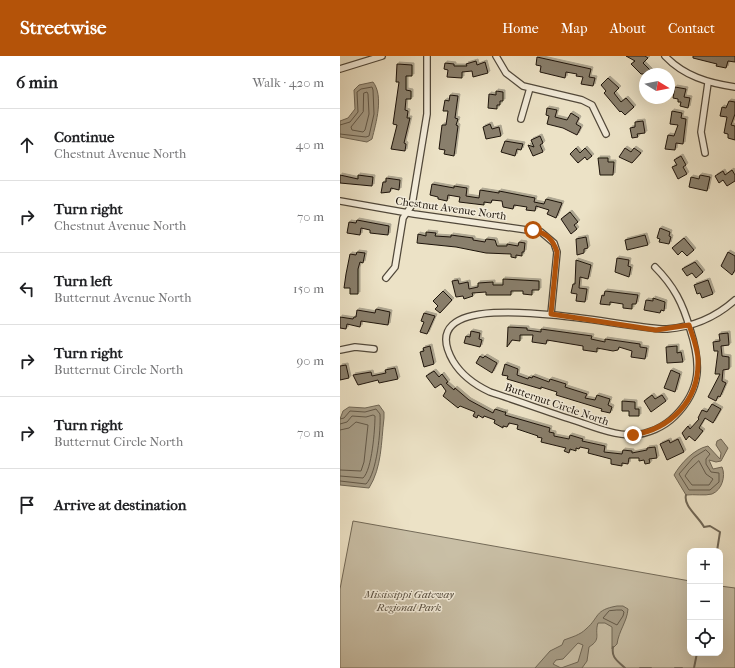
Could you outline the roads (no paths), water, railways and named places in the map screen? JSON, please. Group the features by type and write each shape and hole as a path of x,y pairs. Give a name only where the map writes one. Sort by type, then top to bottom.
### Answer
{"street":[{"path":"340,69 382,56"},
{"path":"386,278 395,267 403,218 412,205 425,131 428,96 427,56"},
{"path":"496,56 506,73 514,80 530,88 588,102 595,110 606,134"},
{"path":"665,56 679,69 708,83 735,87"},
{"path":"706,153 701,132 708,83"},
{"path":"521,119 530,88"},
{"name":"Chestnut Avenue North","path":"340,201 407,213 541,232 554,243 557,252 551,314"},
{"name":"Butternut Circle North","path":"551,314 505,312 466,316 457,321 450,330 446,341 451,357 470,381 481,388 610,432 633,435 646,433 665,424 689,400 695,387 698,360 685,310 676,290 655,267"},
{"path":"551,314 656,330 689,325 715,315 735,300"},
{"path":"340,350 355,346 374,349"}],"water":[{"path":"373,82 379,102 372,139 367,142 340,137 340,121 348,118 355,109 354,90 359,85"},
{"path":"379,405 384,412 384,418 379,463 373,480 369,488 340,485 340,419 343,411 349,407 365,408"},
{"path":"721,439 728,448 721,461 716,462 709,460 713,469 722,467 724,474 721,486 712,494 686,495 674,475 688,457 698,450 708,446 720,459 721,453 716,445 717,441"},
{"path":"623,606 628,609 617,644 612,649 612,627 605,623 598,623 597,639 589,647 587,661 582,668 561,668 535,668 550,651 562,645 564,640 576,636 584,631 598,614 610,608","holes":["578,643 583,645 578,662 561,668 553,664 556,660 563,659"]}],"waterway":[{"path":"686,495 689,507 704,527 710,526 720,532 717,548"},
{"path":"613,647 614,657 625,668"},
{"path":"694,668 696,656"},
{"path":"640,668 651,668"},
{"path":"675,668 682,668"}],"park label":[{"name":"Mississippi Gateway Regional Park","path":"409,600"}]}
